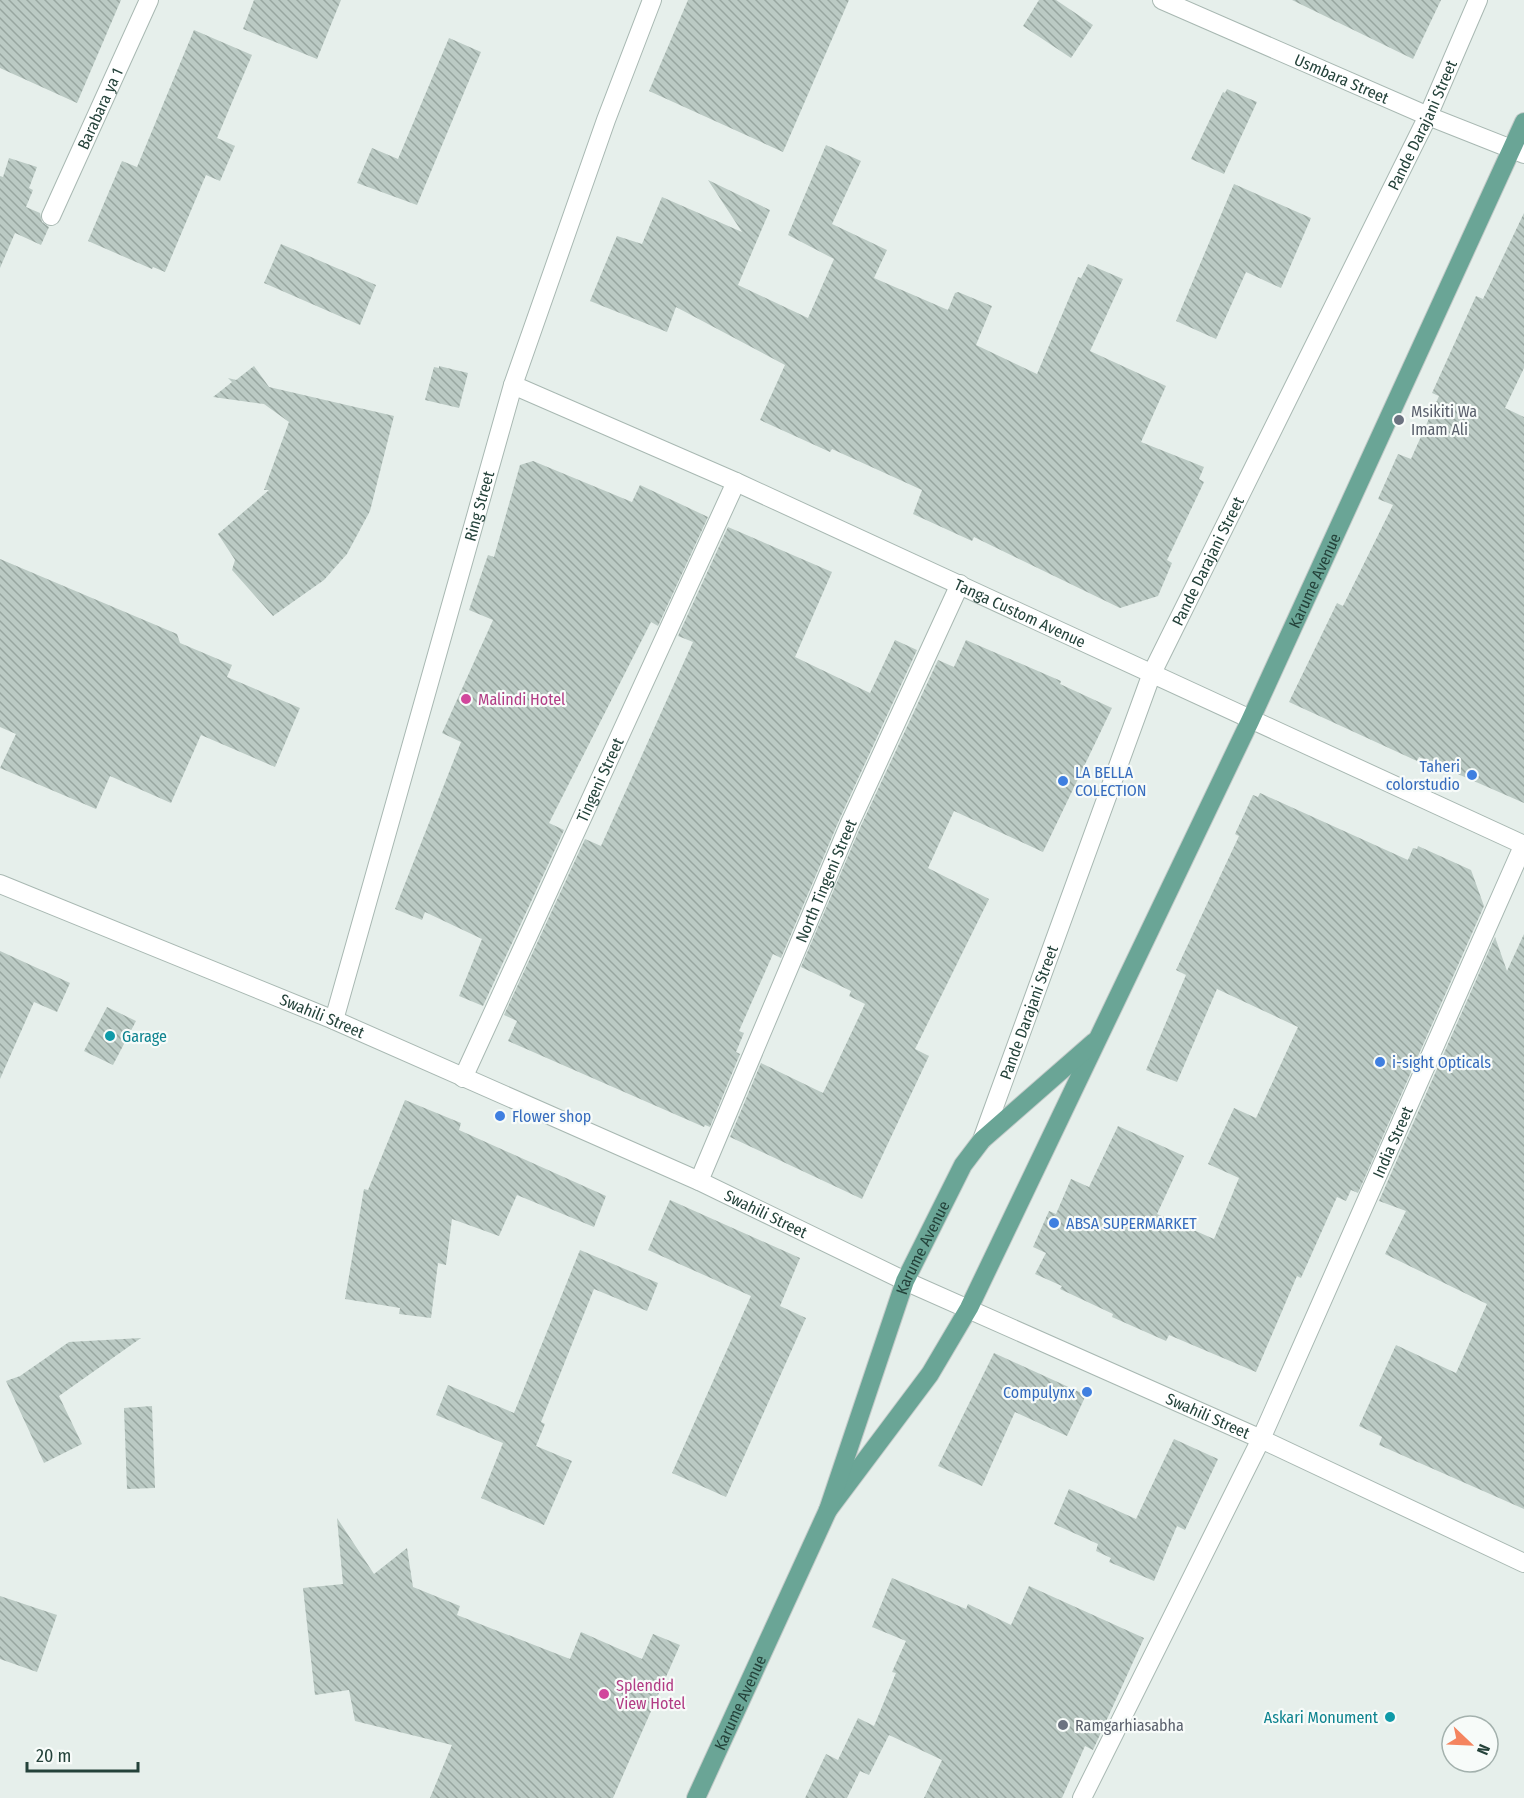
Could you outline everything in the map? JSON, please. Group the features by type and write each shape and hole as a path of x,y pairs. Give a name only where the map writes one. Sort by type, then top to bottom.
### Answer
{"main road":[{"name":"Karume Avenue","path":"828,1510 930,1374 969,1308 1250,721 1518,151 1524,122"},
{"name":"Karume Avenue","path":"696,1798 828,1510 905,1281 963,1166 982,1140 1099,1037"}],"street":[{"name":"Barabara ya 1","path":"51,216 149,0"},
{"name":"Ring Street","path":"334,1020 513,385 606,120 652,0"},
{"name":"Usmbara Street","path":"1162,0 1192,6 1428,116 1518,151"},
{"name":"Pande Darajani Street","path":"982,1140 1152,673 1428,116 1478,0"},
{"name":"Tanga Custom Avenue","path":"513,385 736,482 1152,673 1250,721 1524,845"},
{"name":"Tingeni Street","path":"464,1078 736,482"},
{"name":"North Tingeni Street","path":"699,1181 850,822 960,584"},
{"name":"India Street","path":"1083,1798 1261,1439 1524,845"},
{"name":"Swahili Street","path":"0,884 334,1020 699,1181 905,1281 1261,1439 1524,1563"}],"building":[{"path":"0,0 121,0 77,103 0,68"},
{"path":"254,0 341,0 317,59 243,29"},
{"path":"688,0 849,0 783,152 649,91"},
{"path":"1039,0 1056,0 1093,25 1071,58 1023,26"},
{"path":"1292,0 1441,0 1413,59"},
{"path":"194,30 252,55 217,138 235,146 220,181 206,175 165,272 153,267 152,269 88,241 122,161 137,167"},
{"path":"449,38 481,52 417,205 357,183 372,148 398,159"},
{"path":"1227,89 1257,102 1224,174 1191,159 1223,92 1225,93"},
{"path":"826,145 861,161 832,224 887,250 874,278 948,310 955,293 958,292 992,306 976,345 1037,374 1078,277 1081,278 1088,264 1123,279 1090,351 1166,386 1141,442 1204,467 1199,479 1204,482 1167,560 1172,563 1158,596 1120,608 974,537 972,541 913,514 922,490 832,449 830,452 760,420 785,365 676,307 667,332 590,301 617,236 642,244 662,197 742,232 708,180 770,210 738,285 808,318 834,259 788,235"},
{"path":"9,158 37,167 29,188 33,190 26,207 40,213 42,222 49,227 41,245 15,233 0,268 0,176 3,177"},
{"path":"1234,184 1311,218 1281,288 1246,272 1216,339 1176,321"},
{"path":"1524,213 1524,368 1505,408 1524,417 1524,803 1419,757 1417,761 1289,702 1337,603 1343,606 1393,505 1378,499 1398,454 1411,459 1439,396 1432,393 1476,296 1483,299"},
{"path":"281,244 376,285 360,325 264,283"},
{"path":"254,366 269,387 394,416 370,511 347,554 324,580 273,616 232,570 235,560 218,534 269,490 264,490 289,422 264,404 213,397 232,382 228,378 236,380"},
{"path":"439,366 468,373 459,408 425,400 434,367 439,368"},
{"path":"533,461 632,502 640,485 708,517 658,626 651,622 549,823 564,830 483,1006 459,996 482,939 425,912 422,920 395,909 461,742 442,733 493,620 469,610 488,555 494,557 520,465"},
{"path":"728,527 832,572 795,657 870,693 895,640 917,650 840,818 781,958 773,954 739,1031 744,1033 736,1052 740,1054 710,1127 705,1125 704,1127 508,1041 517,1021 504,1015 585,839 601,846 693,642 678,636"},
{"path":"0,559 177,634 180,643 232,665 227,677 300,708 275,767 201,735 171,803 110,776 96,809 0,768 16,734 0,727"},
{"path":"966,640 1061,681 1060,684 1112,708 1043,852 954,811 928,868 989,899 915,1049 929,1056 862,1199 730,1137 761,1063 823,1093 865,1004 849,996 851,991 801,967 860,828 938,660 954,667"},
{"path":"1260,793 1408,860 1413,848 1417,849 1418,846 1471,870 1484,906 1358,1193 1351,1190 1346,1201 1337,1197 1301,1278 1297,1276 1256,1372 1169,1335 1166,1341 1112,1317 1113,1314 1060,1289 1062,1286 1035,1274 1046,1253 1033,1247 1049,1211 1056,1214 1071,1179 1089,1187 1118,1126 1184,1156 1157,1214 1214,1239 1239,1178 1208,1164 1234,1108 1256,1118 1298,1027 1217,989 1177,1082 1146,1070 1186,975 1176,970 1239,836 1235,834 1253,795 1258,797"},
{"path":"1524,934 1524,1509 1379,1445 1382,1437 1359,1426 1396,1345 1456,1373 1487,1304 1385,1254 1406,1211 1379,1201 1495,937 1507,971"},
{"path":"0,951 70,983 57,1012 34,1002 0,1079"},
{"name":"Garage","path":"107,1007 136,1021 113,1065 84,1051"},
{"path":"405,1100 461,1123 459,1130 606,1196 594,1227 517,1195 499,1236 452,1219 446,1265 438,1263 431,1318 399,1314 400,1308 345,1299 364,1189 368,1190"},
{"path":"670,1200 800,1258 780,1306 806,1318 726,1497 672,1473 751,1296 648,1250"},
{"path":"580,1250 658,1283 647,1311 594,1289 541,1422 545,1424 536,1446 572,1461 544,1525 481,1498 503,1443 436,1415 448,1385 514,1413"},
{"path":"141,1338 59,1396 82,1444 44,1463 6,1381 20,1376 69,1342"},
{"path":"994,1353 1086,1395 1067,1436 1015,1412 982,1486 938,1466"},
{"path":"152,1406 155,1488 127,1489 124,1408"},
{"path":"1174,1439 1218,1459 1185,1530 1177,1526 1154,1581 1109,1562 1111,1558 1096,1551 1098,1544 1054,1524 1069,1489 1136,1519"},
{"path":"337,1518 374,1574 407,1548 413,1587 460,1606 457,1615 570,1659 581,1632 642,1659 653,1634 680,1645 613,1798 430,1798 452,1745 355,1721 349,1690 315,1695 303,1588 343,1584"},
{"path":"892,1578 966,1609 968,1604 1011,1625 1029,1586 1144,1638 1093,1750 1085,1746 1062,1798 924,1798 942,1760 889,1735 869,1775 860,1771 847,1798 805,1798 826,1754 838,1760 858,1718 874,1726 896,1673 892,1672 906,1641 872,1627"},
{"path":"0,1596 57,1615 37,1672 0,1659"}],"place":[{"name":"Msikiti Wa Imam Ali","path":"1399,420"},
{"name":"Malindi Hotel","path":"466,699"},
{"name":"Taheri colorstudio","path":"1472,775"},
{"name":"LA BELLA COLECTION","path":"1063,781"},
{"name":"Garage","path":"110,1036"},
{"name":"i-sight Opticals","path":"1380,1062"},
{"name":"Flower shop","path":"500,1116"},
{"name":"ABSA SUPERMARKET","path":"1054,1223"},
{"name":"Compulynx","path":"1087,1392"},
{"name":"Splendid View Hotel","path":"604,1694"},
{"name":"Askari Monument","path":"1390,1717"},
{"name":"Ramgarhiasabha","path":"1063,1725"}]}
